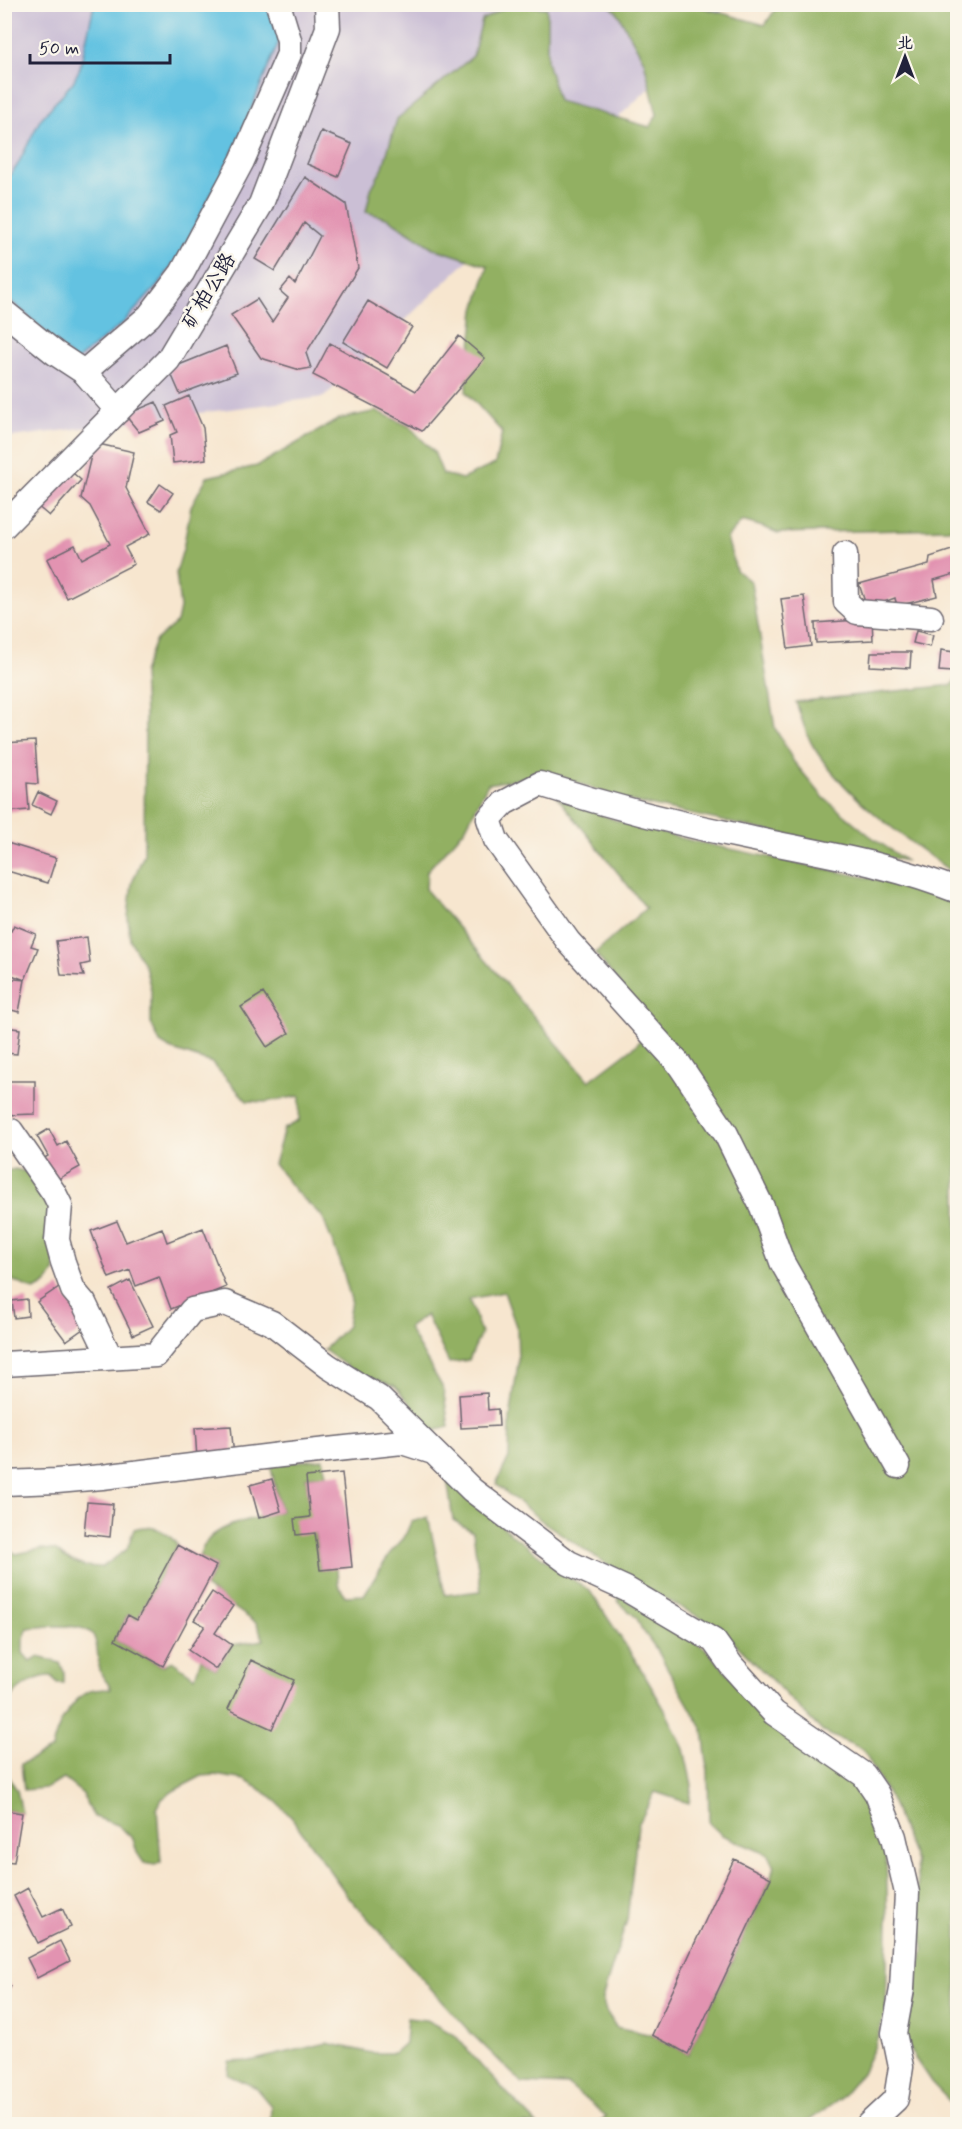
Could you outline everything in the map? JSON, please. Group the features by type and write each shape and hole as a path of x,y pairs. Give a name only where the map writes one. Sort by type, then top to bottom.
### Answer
{"street":[{"path":"84,372 149,316 182,273 242,146 289,54 289,40 278,4"},
{"name":"矿柏公路","path":"4,526 168,360 261,204 328,28 327,4"},
{"path":"242,146 276,165"},
{"path":"4,312 55,353 84,372 118,411"},
{"path":"845,554 846,602 856,612 931,618"},
{"path":"898,1466 782,1262 762,1207 726,1134 679,1064 568,941 496,840 489,819 504,803 540,784 598,803 704,829 929,879 957,891"},
{"path":"4,1130 11,1131 60,1205 57,1240 63,1262 73,1290 84,1304 110,1357"},
{"path":"4,1364 156,1354 192,1310 225,1304 272,1323 328,1366 379,1398 472,1490 569,1563 626,1590 714,1641 731,1665 774,1713 864,1775 877,1794 894,1837 907,1893 902,1989 894,2033 901,2067 896,2099 869,2124"},
{"path":"4,1483 102,1477 402,1442 435,1452"}],"shaded area":[{"path":"4,5 727,5 685,54 324,397 5,438"}],"green space":[{"path":"510,5 547,8 547,61 558,101 650,127 657,115 644,61 617,12 609,5 693,5 765,25 778,5 903,5 913,14 945,14 957,5 957,524 949,529 778,533 742,521 727,538 736,570 751,582 775,728 794,762 824,798 869,835 906,861 621,799 552,773 488,784 465,829 427,871 426,890 589,1081 635,1046 653,1026 595,953 646,908 558,798 626,824 697,842 888,882 957,903 957,2109 931,2082 904,2042 923,1951 916,1862 892,1803 863,1749 823,1732 720,1628 630,1580 542,1521 496,1484 509,1457 510,1419 518,1363 517,1329 504,1292 469,1299 481,1333 469,1360 449,1363 426,1315 408,1328 443,1388 449,1427 433,1431 395,1386 352,1370 324,1350 347,1326 351,1300 341,1264 322,1216 297,1193 274,1164 284,1129 299,1121 300,1096 265,1102 247,1101 212,1063 170,1049 160,1043 151,1023 151,990 145,966 130,940 128,917 132,883 144,854 143,673 155,641 177,622 180,608 176,573 191,506 207,477 257,466 339,419 377,411 409,426 434,452 443,474 462,479 495,464 502,432 466,392 475,310 488,266 433,248 389,219 366,212 371,189 383,167 397,119 473,56 482,20"},
{"path":"957,677 957,876 879,817 842,783 813,746 796,702 952,685"},
{"path":"15,1169 28,1172 47,1183 55,1269 48,1282 34,1290 12,1280 5,1285 5,1171"},
{"path":"323,1459 327,1474 306,1477 320,1570 337,1568 338,1584 345,1596 364,1595 391,1552 404,1538 411,1522 428,1517 445,1595 481,1591 473,1532 453,1520 447,1478 515,1537 590,1591 665,1710 684,1749 692,1785 689,1803 655,1792 638,1825 627,1920 602,1999 616,2027 652,2035 688,2054 771,1878 774,1865 769,1855 722,1835 709,1823 708,1772 703,1730 637,1618 619,1603 617,1594 705,1648 756,1704 766,1723 853,1778 868,1806 886,1855 888,1923 886,2011 874,2048 862,2073 840,2099 804,2124 598,2124 606,2116 568,2085 522,2083 468,2030 347,1895 292,1818 272,1797 245,1780 215,1775 202,1776 162,1799 157,1809 161,1862 155,1865 144,1863 137,1853 133,1839 118,1825 94,1817 83,1794 64,1779 46,1788 24,1790 21,1764 52,1749 64,1717 80,1697 90,1691 111,1689 101,1673 96,1642 90,1632 64,1626 28,1628 23,1640 23,1653 30,1661 38,1657 60,1663 64,1672 64,1683 57,1683 52,1676 39,1678 19,1690 5,1706 5,1545 16,1554 40,1549 55,1550 65,1558 84,1566 102,1567 127,1549 134,1529 147,1527 164,1532 177,1545 137,1620 128,1615 115,1640 162,1666 172,1661 195,1677 201,1659 216,1669 232,1645 264,1640 256,1623 205,1587 216,1566 199,1557 204,1546 211,1537 229,1526 281,1511 270,1464"},
{"path":"4,1770 17,1790 22,1813 5,1810"},
{"path":"407,2018 426,2020 455,2035 482,2067 537,2124 270,2124 271,2106 255,2087 228,2075 229,2062 250,2061 327,2043 372,2053 394,2053 405,2043"}],"water":[{"path":"94,5 267,5 280,39 237,143 184,247 161,282 124,322 76,361 5,297 5,181 17,166 40,120 73,82 80,68"}],"building":[{"path":"321,131 352,144 338,177 307,164"},
{"path":"305,177 346,204 358,268 306,353 311,368 300,370 261,358 231,315 257,299 272,322 288,298 280,291 290,279 295,284 320,236 304,223 275,271 255,259"},
{"path":"368,301 412,327 387,368 343,342"},
{"path":"459,336 485,358 422,431 313,375 330,343 416,391"},
{"path":"226,346 237,373 180,394 169,369"},
{"path":"189,396 203,428 206,459 173,463 170,435 177,432 166,406"},
{"path":"156,402 165,421 139,432 125,415"},
{"path":"94,443 134,452 126,488 150,534 125,547 134,564 67,598 47,559 75,545 82,559 110,544 90,506 81,498"},
{"path":"67,468 81,480 49,516 36,505"},
{"path":"160,484 173,493 161,510 148,502"},
{"path":"958,548 958,573 934,580 937,596 897,606 895,598 867,608 859,584 929,565 930,557"},
{"path":"804,596 811,646 788,649 781,599"},
{"path":"872,619 873,640 816,643 815,623"},
{"path":"916,631 933,635 930,647 913,643"},
{"path":"941,650 954,652 952,672 939,671"},
{"path":"871,652 911,652 910,668 870,666"},
{"path":"35,741 38,784 27,783 29,810 4,812 4,743"},
{"path":"38,792 57,801 51,814 32,805"},
{"path":"4,842 56,858 48,883 4,870"},
{"path":"14,925 36,934 31,946 38,948 25,980 4,972 4,929 11,931"},
{"path":"87,937 90,963 81,965 84,976 61,975 56,941"},
{"path":"5,978 25,980 19,1012 4,1008"},
{"path":"263,993 289,1033 267,1047 241,1007"},
{"path":"4,1027 20,1029 17,1054 4,1053"},
{"path":"7,1081 35,1081 35,1114 7,1115"},
{"path":"49,1129 58,1146 66,1141 80,1167 53,1182 41,1160 48,1156 37,1136"},
{"path":"117,1221 126,1242 162,1228 167,1242 203,1228 226,1287 171,1309 159,1277 136,1286 130,1270 109,1278 91,1231"},
{"path":"130,1280 153,1326 133,1335 111,1290"},
{"path":"59,1287 87,1326 66,1341 37,1302"},
{"path":"27,1299 28,1316 14,1318 12,1301"},
{"path":"487,1393 488,1410 498,1409 499,1426 461,1428 459,1395"},
{"path":"231,1426 234,1456 197,1459 195,1428"},
{"path":"342,1473 352,1567 320,1570 315,1533 296,1535 294,1519 310,1517 306,1477"},
{"path":"272,1479 281,1511 259,1518 250,1485"},
{"path":"87,1502 113,1504 110,1537 84,1534"},
{"path":"177,1545 216,1566 163,1666 115,1640 128,1615 137,1620"},
{"path":"212,1592 233,1606 215,1633 232,1645 216,1669 188,1650 205,1626 194,1620"},
{"path":"251,1660 294,1680 272,1729 228,1709"},
{"path":"4,1810 22,1813 14,1862 4,1861"},
{"path":"734,1859 771,1878 688,2054 652,2035"},
{"path":"28,1888 43,1917 62,1908 71,1927 38,1943 14,1896"},
{"path":"60,1941 70,1961 37,1978 27,1958"},
{"path":"5,1982 11,1986 5,1997"}]}
